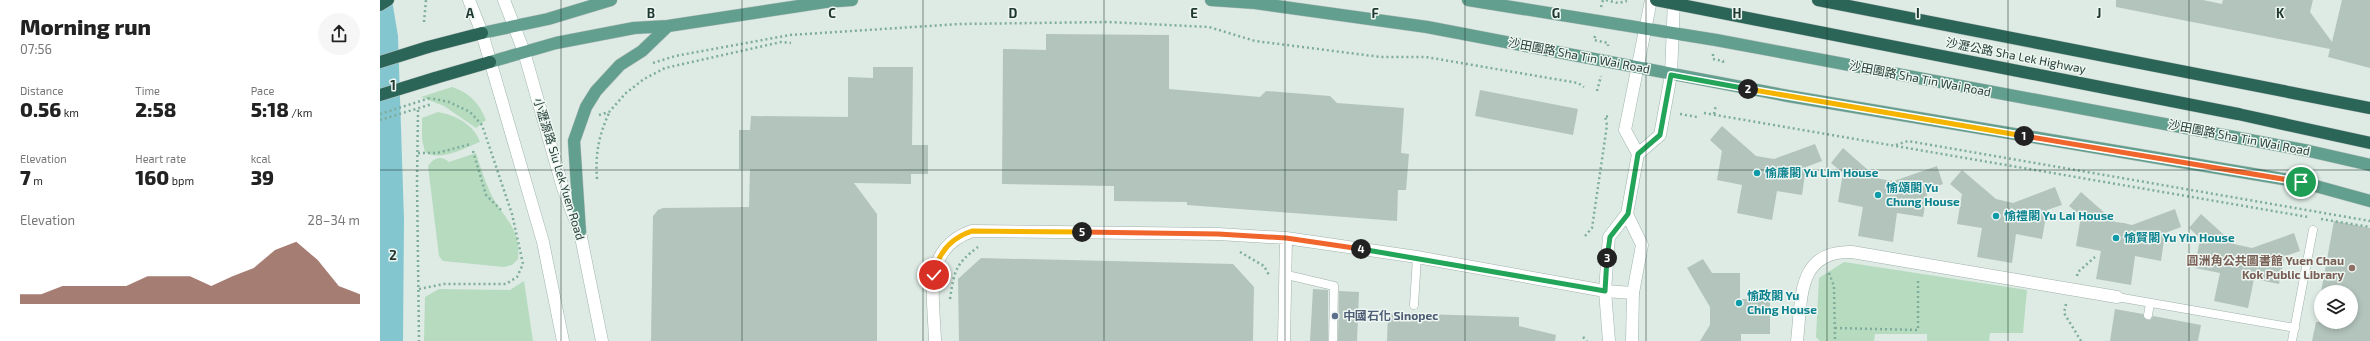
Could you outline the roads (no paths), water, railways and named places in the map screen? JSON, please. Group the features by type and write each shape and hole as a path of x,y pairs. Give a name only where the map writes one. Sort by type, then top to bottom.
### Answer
{"highway":[{"path":"380,5 388,0"},
{"name":"沙瀝公路 Sha Lek Highway","path":"1656,0 2238,114 2370,143"},
{"name":"沙瀝公路 Sha Lek Highway","path":"1818,0 2370,108"},
{"path":"380,62 482,33"},
{"path":"380,95 490,62"}],"main road":[{"path":"482,33 548,19 605,0"},
{"path":"490,62 556,43 634,28 668,26 825,2 852,0"},
{"name":"沙田圍路 Sha Tin Wai Road","path":"1211,0 1255,3 1419,25 1671,75 2301,182 2370,201"},
{"name":"沙田圍路 Sha Tin Wai Road","path":"1468,0 1671,33 2309,151 2370,165"},
{"path":"580,232 574,142 586,107 596,91 620,65 642,51 668,26"}],"street":[{"path":"469,0 482,33 543,242 563,341"},
{"name":"小瀝源路 Siu Lek Yuen Road","path":"504,0 524,52 563,188 580,232 602,341"},
{"path":"1609,341 1605,291 1610,237 1628,214 1638,154 1625,130 1651,0"},
{"path":"1638,154 1660,135 1671,75 1671,33 1674,0"},
{"path":"1628,214 1642,245 1633,293 1632,341"},
{"path":"935,341 934,275 937,260 946,246 959,235 972,231 1210,234 1286,238 1416,257 1605,291 1633,293"},
{"path":"1284,341 1287,275 1286,238"},
{"path":"1797,341 1804,279 1811,268 1823,257 1837,252 1852,252 2117,297"}],"lane":[{"path":"2292,341 2313,230"},
{"path":"1414,305 1416,257"},
{"path":"1287,275 1334,286 1333,341"},
{"path":"2117,297 2295,328"},
{"path":"2148,315 2150,303"}],"water":[{"path":"380,0 392,0 398,36 404,220 403,341 380,341"}],"place":[{"name":"愉廉閣 Yu Lim House","path":"1757,173"},
{"name":"愉頌閣 Yu Chung House","path":"1878,195"},
{"name":"愉禮閣 Yu Lai House","path":"1996,216"},
{"name":"愉賢閣 Yu Yin House","path":"2116,238"},
{"name":"圓洲角公共圖書館 Yuen Chau Kok Public Library","path":"2352,268"},
{"name":"愉政閣 Yu Ching House","path":"1739,303"},
{"name":"中國石化 Sinopec","path":"1335,316"}]}
